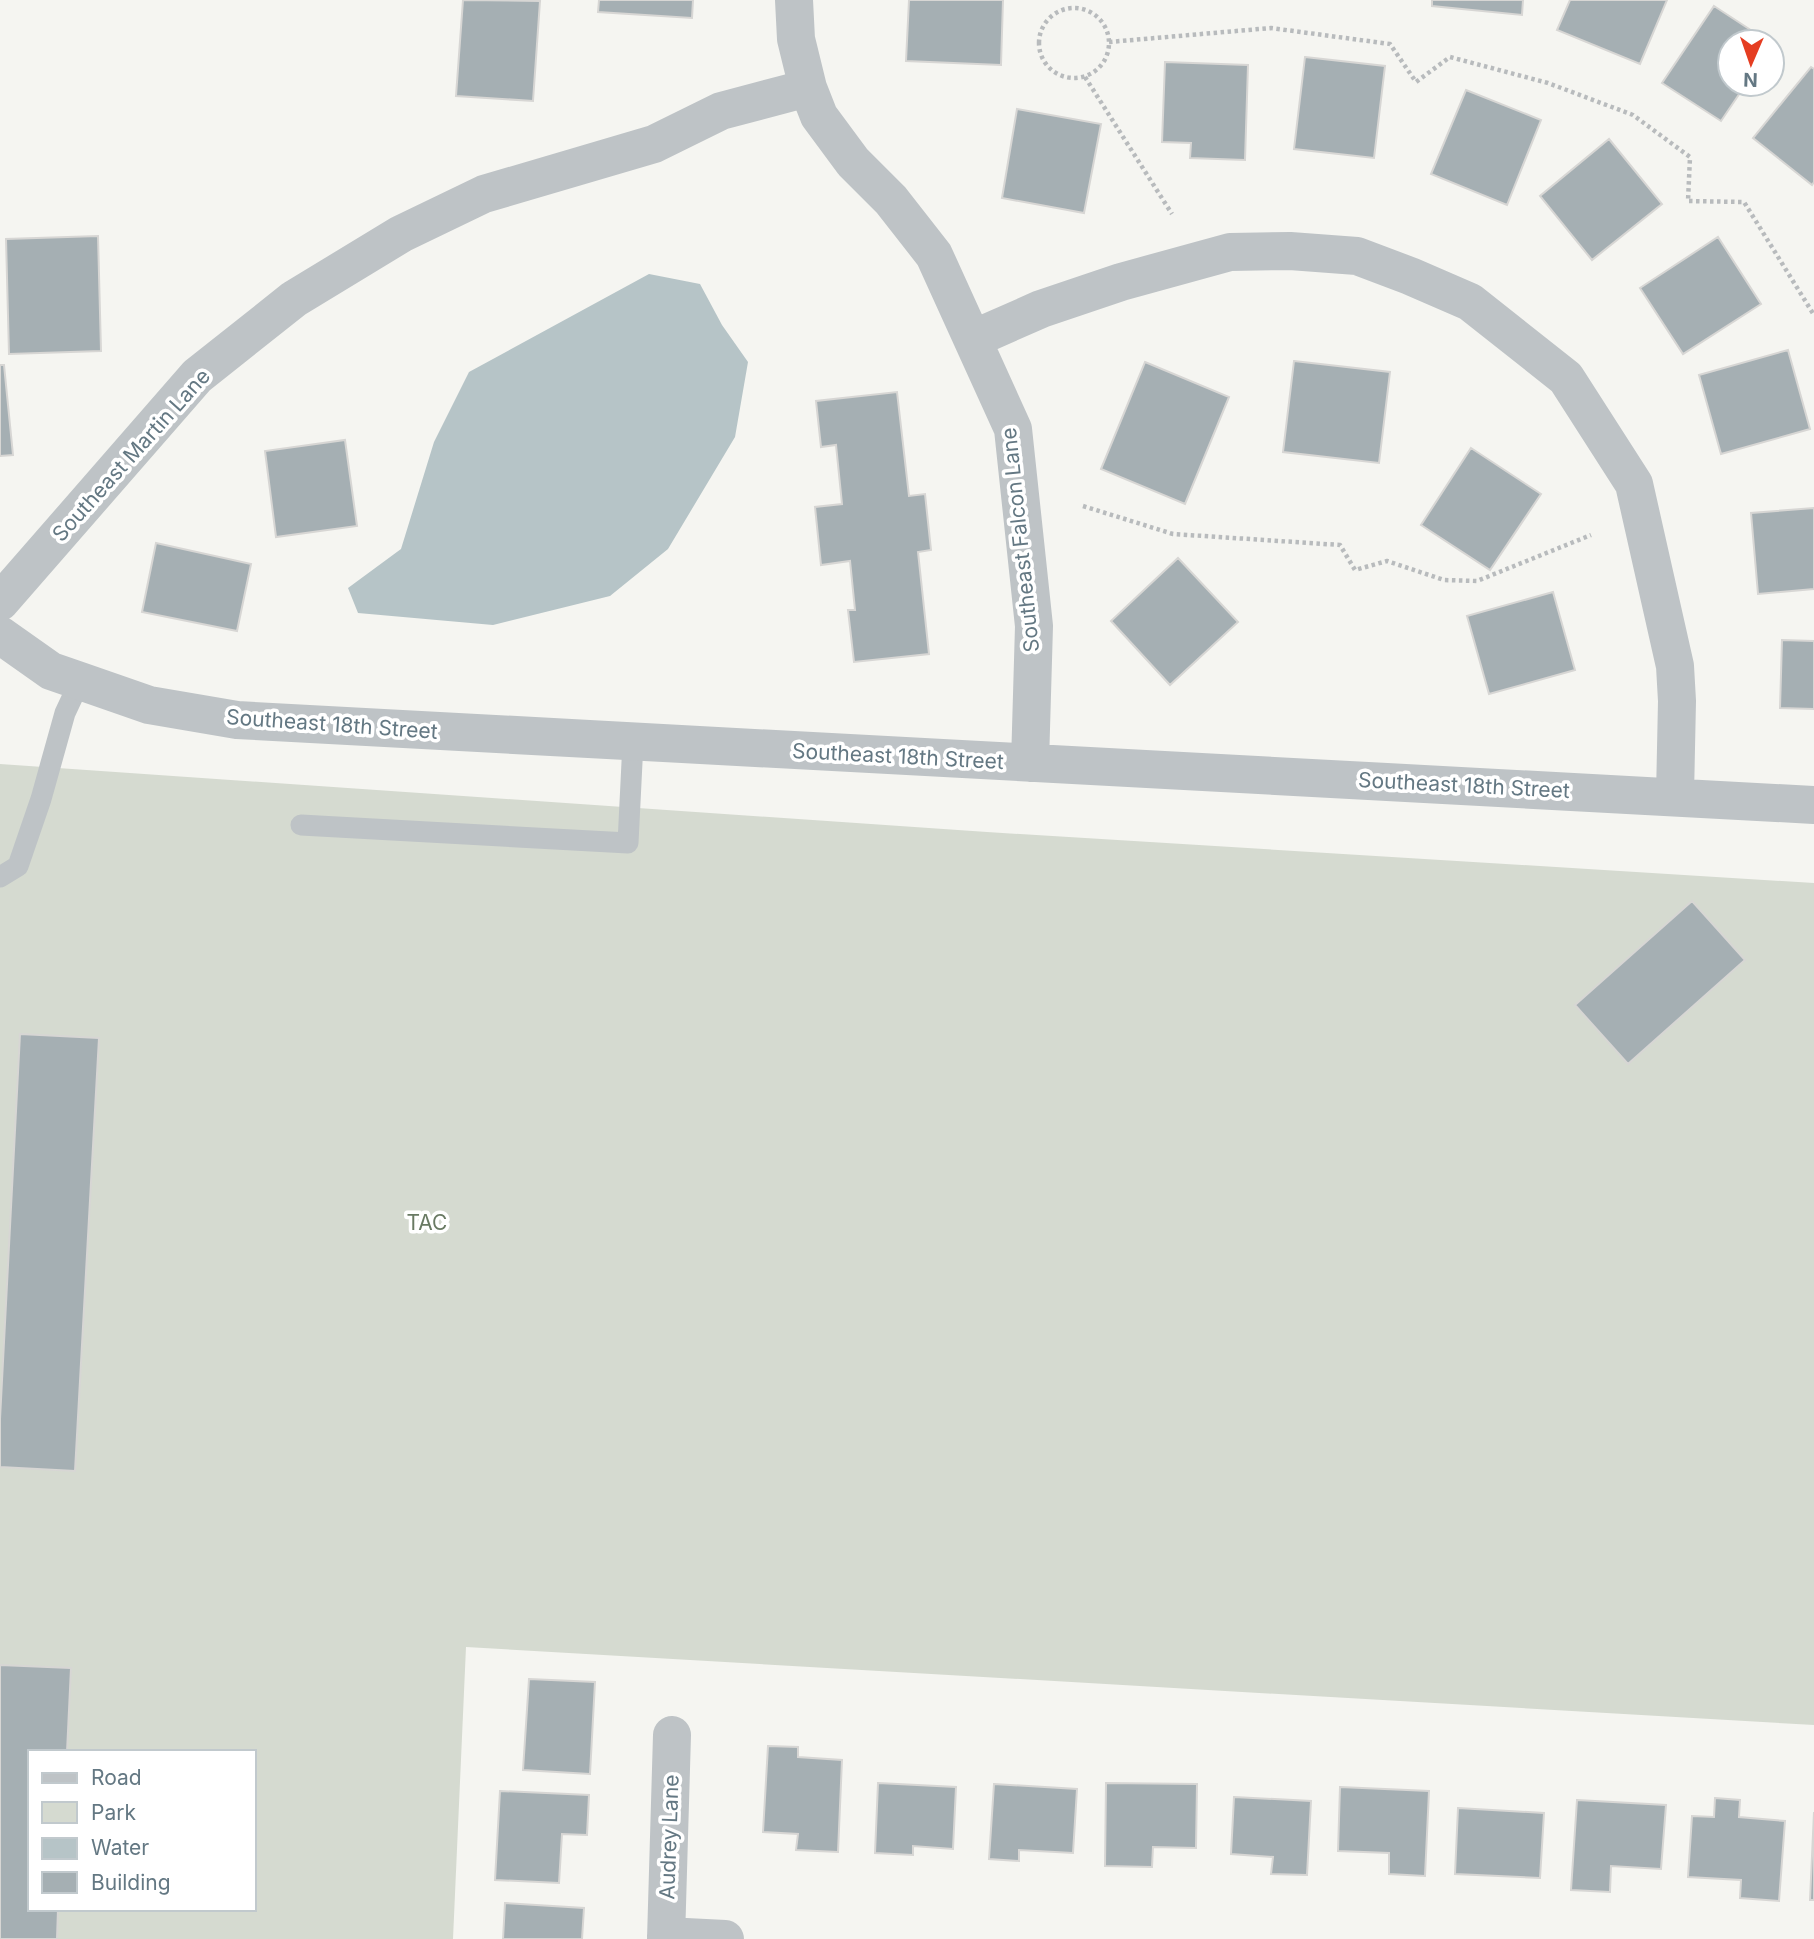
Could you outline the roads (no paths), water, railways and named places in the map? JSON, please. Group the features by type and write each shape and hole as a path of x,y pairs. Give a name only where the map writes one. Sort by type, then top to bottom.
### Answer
{"street":[{"name":"Southeast Falcon Lane","path":"794,0 796,39 808,88 819,116 934,255 1013,429 1034,626 1030,763"},
{"name":"Southeast Martin Lane","path":"0,602 197,376 294,299 401,234 484,194 654,144 721,111 808,88"},
{"path":"973,339 1063,301 1121,282 1230,253 1290,251 1357,256 1470,302 1566,378 1634,484 1675,666 1675,796"},
{"name":"Southeast 18th Street","path":"0,635 51,671 149,705 237,720 1814,805"},
{"name":"Audrey Lane","path":"666,1938 672,1735"},
{"path":"666,1938 725,1939"}],"lane":[{"path":"0,877 18,866 41,799 65,713 80,681"},
{"path":"301,825 628,843 633,742"}],"water":[{"path":"649,274 700,284 722,325 748,362 735,437 668,549 610,596 493,625 358,613 348,588 401,549 434,442 469,372"}],"park label":[{"name":"TAC","path":"427,1222"}]}
